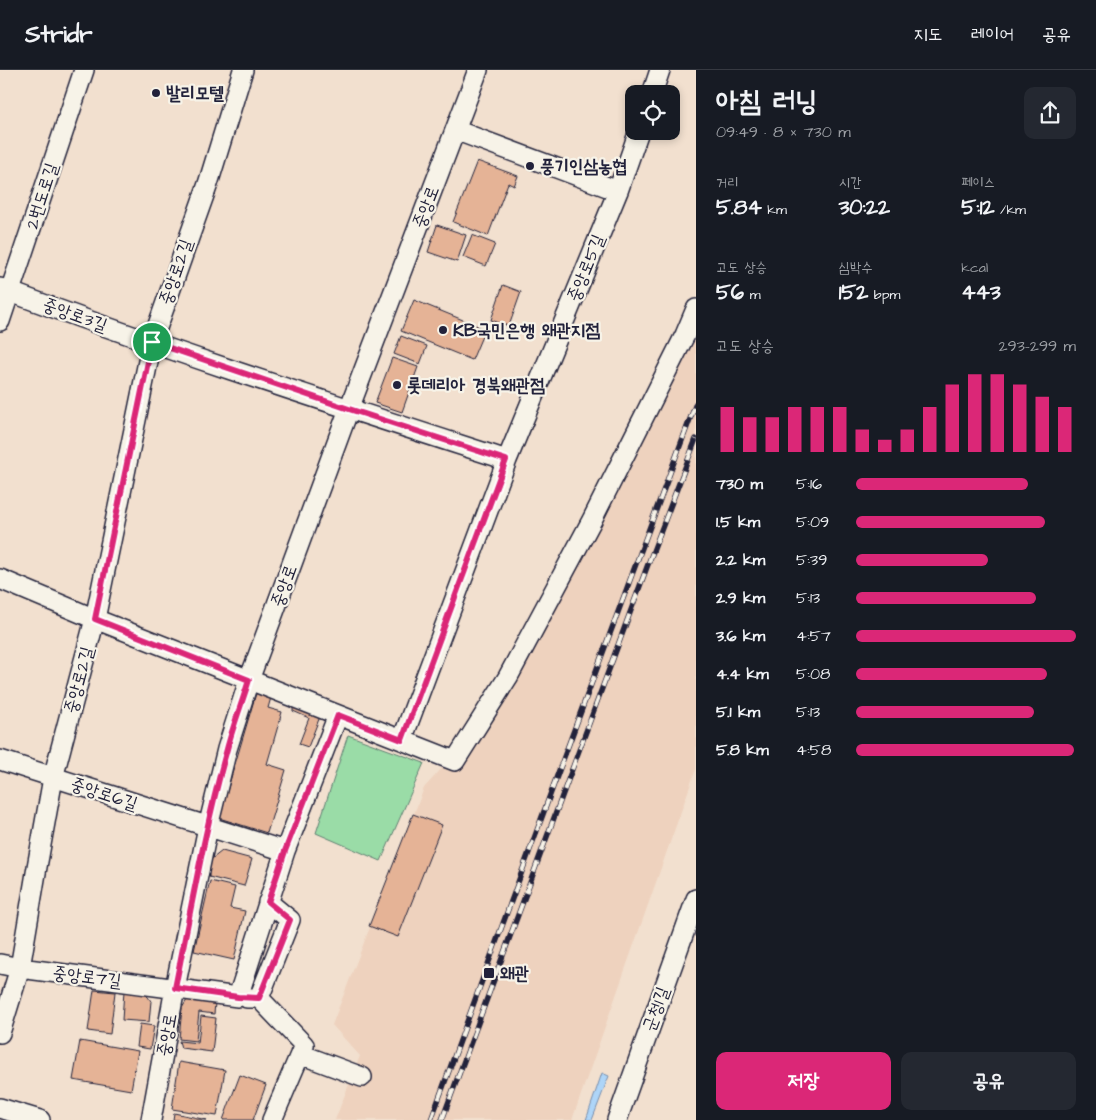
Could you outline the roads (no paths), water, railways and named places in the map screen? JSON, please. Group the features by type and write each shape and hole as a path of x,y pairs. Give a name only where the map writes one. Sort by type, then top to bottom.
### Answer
{"street":[{"name":"2번도로길","path":"0,321 5,290 84,70"},
{"name":"중앙로2길","path":"0,1034 20,968 53,778 95,619 152,342 208,184 243,70"},
{"name":"중앙로","path":"151,1120 175,988 208,827 227,749 249,680 349,409 478,70"},
{"path":"655,85 660,70"},
{"path":"455,130 618,191"},
{"name":"중앙로5길","path":"402,740 506,460 618,191 636,140"},
{"name":"중앙로3길","path":"5,290 349,409"},
{"path":"0,579 95,619 455,761 508,677 592,520 685,336 696,309"},
{"path":"349,409 506,460"},
{"path":"238,997 285,851 338,715"},
{"name":"중앙로6길","path":"0,760 285,851"},
{"name":"군청1길","path":"617,1120 696,898"},
{"path":"268,902 290,920 259,998 304,1045 272,1120"},
{"name":"중앙로7길","path":"0,964 238,997 259,998"},
{"path":"300,1054 362,1077"},
{"path":"0,1108 40,1120"}],"water":[{"path":"602,1073 609,1076 592,1120 586,1120"}],"railway":[{"path":"431,1120 696,403"},
{"path":"442,1120 696,439"}],"place":[{"name":"발리모텔","path":"156,93"},
{"name":"풍기인삼농협","path":"530,166"},
{"name":"KB국민은행 왜관지점","path":"443,330"},
{"name":"롯데리아 경북왜관점","path":"397,385"},
{"name":"왜관","path":"489,973"}]}
